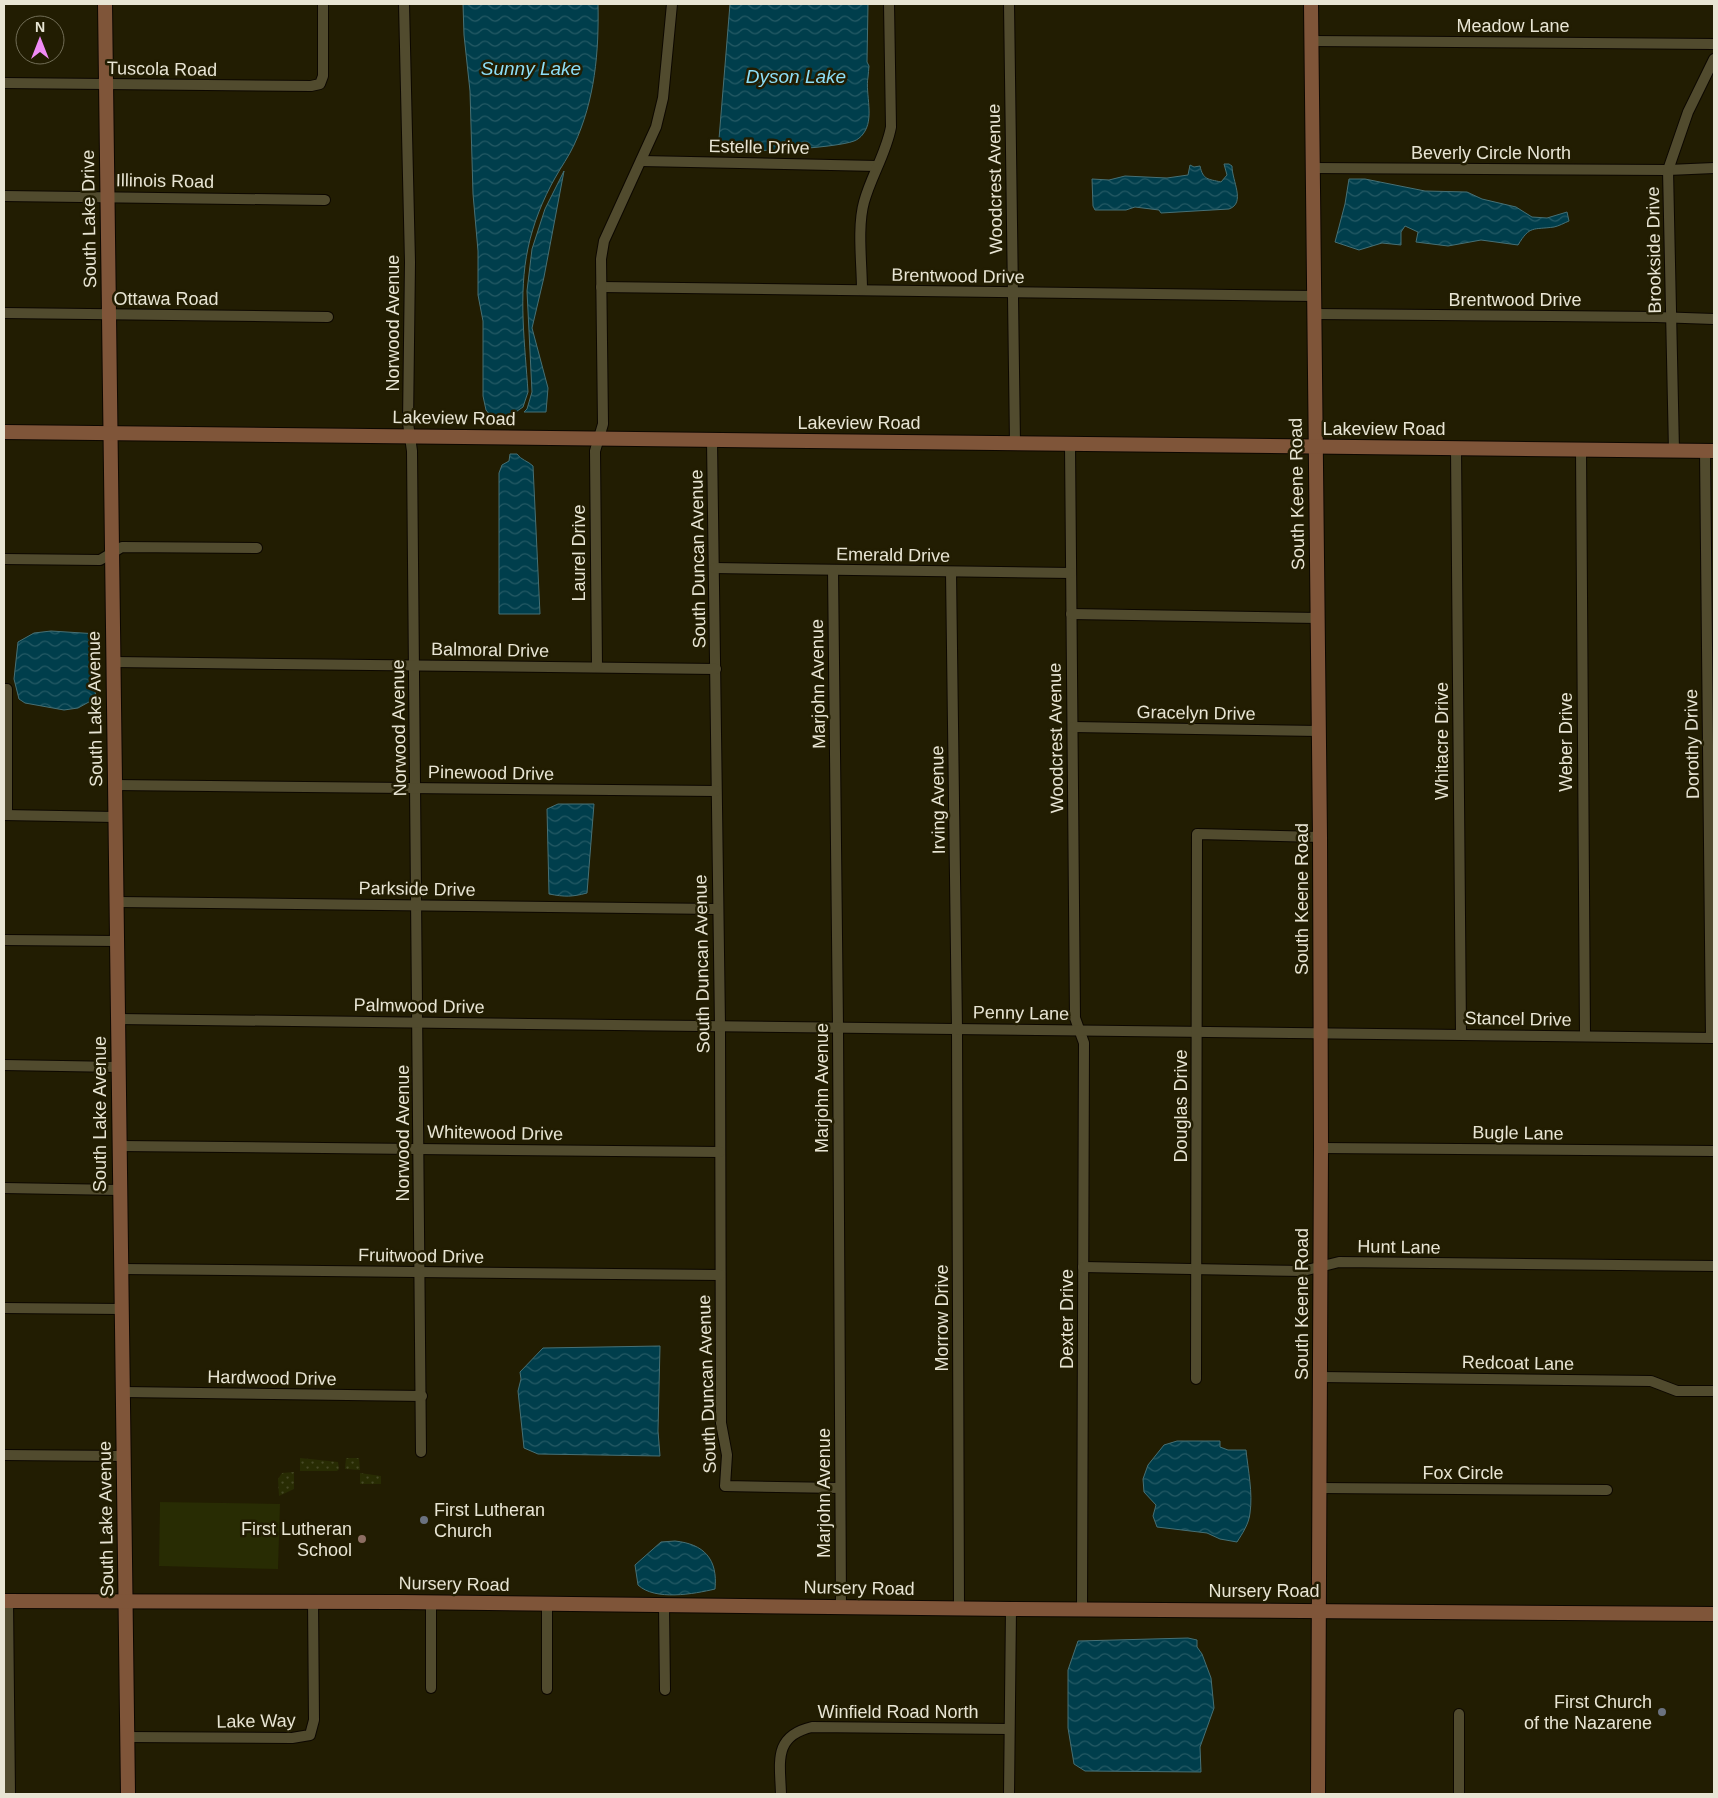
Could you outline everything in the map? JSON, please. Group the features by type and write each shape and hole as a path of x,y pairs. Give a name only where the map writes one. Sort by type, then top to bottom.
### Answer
{"street":[{"name":"South Lake Drive","path":"105,4 110,434"},
{"name":"Tuscola Road","path":"4,83 311,86 320,84 323,76 323,4"},
{"name":"Norwood Avenue","path":"404,4 410,262 408,424 410,436 415,665 421,1452"},
{"path":"599,439 603,424 601,259 604,241 656,127 663,98 672,4"},
{"path":"862,290 861,224 863,205 869,184 888,143 891,127 889,4"},
{"name":"Woodcrest Avenue","path":"1009,4 1015,443"},
{"name":"South Keene Road","path":"1311,4 1321,1033 1318,1794"},
{"name":"Meadow Lane","path":"1312,41 1714,44"},
{"name":"Brookside Drive","path":"1674,451 1668,170 1688,112 1714,59"},
{"name":"Estelle Drive","path":"641,161 877,166"},
{"name":"Beverly Circle North","path":"1313,168 1668,170 1714,168"},
{"name":"Illinois Road","path":"4,196 325,200"},
{"name":"Brentwood Drive","path":"601,288 1315,296"},
{"name":"Ottawa Road","path":"4,314 328,317"},
{"name":"Brentwood Drive","path":"1314,314 1714,319"},
{"name":"Lakeview Road","path":"4,432 1710,451"},
{"name":"South Lake Avenue","path":"110,434 128,1794"},
{"name":"Laurel Drive","path":"596,667 595,451 599,439"},
{"name":"South Duncan Avenue","path":"712,441 720,1026 721,1423 727,1455 725,1486 840,1488"},
{"name":"Woodcrest Avenue","path":"1070,445 1075,1018 1079,1031"},
{"name":"Whitacre Drive","path":"1456,448 1461,1034"},
{"name":"Weber Drive","path":"1581,449 1585,1036"},
{"name":"Dorothy Drive","path":"1710,451 1713,1038"},
{"path":"4,559 100,560 122,546 257,548"},
{"name":"Emerald Drive","path":"714,568 1071,573"},
{"name":"Marjohn Avenue","path":"833,570 841,1607"},
{"name":"Irving Avenue","path":"951,572 957,1029"},
{"path":"1071,614 1318,618"},
{"name":"Balmoral Drive","path":"114,662 716,669"},
{"path":"4,689 7,689 5,815 115,817"},
{"name":"Gracelyn Drive","path":"1072,727 1319,731"},
{"name":"Pinewood Drive","path":"115,785 716,792"},
{"name":"Douglas Drive","path":"1196,1379 1197,834 1320,837"},
{"name":"Parkside Drive","path":"117,902 718,909"},
{"path":"4,940 117,941"},
{"name":"Palmwood Drive","path":"118,1019 720,1026"},
{"name":"Penny Lane","path":"720,1026 1321,1033"},
{"name":"Morrow Drive","path":"957,1029 959,1608"},
{"name":"Dexter Drive","path":"1079,1031 1084,1043 1082,1609"},
{"name":"Stancel Drive","path":"1321,1033 1713,1038"},
{"path":"4,1065 119,1067"},
{"name":"Whitewood Drive","path":"120,1146 720,1152"},
{"name":"Bugle Lane","path":"1321,1148 1714,1151"},
{"path":"4,1188 120,1190"},
{"name":"Hunt Lane","path":"1083,1267 1303,1271 1340,1262 1714,1266"},
{"name":"Fruitwood Drive","path":"121,1268 720,1275"},
{"path":"4,1308 122,1309"},
{"name":"Redcoat Lane","path":"1320,1376 1651,1381 1677,1391 1714,1391"},
{"name":"Hardwood Drive","path":"123,1392 422,1396"},
{"path":"4,1454 124,1456"},
{"name":"Fox Circle","path":"1320,1488 1607,1490"},
{"path":"6,1601 10,1794"},
{"name":"Nursery Road","path":"6,1601 313,1601 1011,1609 1714,1614"},
{"name":"Lake Way","path":"127,1737 292,1738 310,1735 314,1720 313,1601"},
{"path":"431,1602 431,1688"},
{"path":"547,1604 547,1690"},
{"path":"664,1605 665,1690"},
{"path":"1009,1794 1011,1609"},
{"path":"1459,1714 1459,1794"},
{"name":"Winfield Road North","path":"781,1794 780,1758 783,1746 788,1737 798,1730 812,1727 1009,1729"}],"green space":[{"path":"300,1458 338,1462 339,1469 337,1471 300,1471"},
{"path":"346,1458 359,1458 360,1470 345,1469"},
{"path":"294,1472 294,1489 279,1496 278,1479 282,1473"},
{"path":"360,1473 381,1476 381,1484 360,1484"},
{"path":"160,1502 280,1504 278,1569 159,1566"}],"water":[{"name":"Sunny Lake","path":"463,4 598,4 598,40 594,76 587,111 574,145 543,203 528,248 523,284 523,302 528,392 523,407 507,418 497,418 490,415 486,410 483,396 483,321 478,295 478,251 473,194 470,91"},
{"name":"Dyson Lake","path":"730,4 868,4 867,62 869,66 867,84 869,114 867,128 861,136 855,141 844,144 790,149 736,150 724,146 719,139"},
{"path":"1224,164 1232,166 1237,191 1237,202 1229,209 1161,213 1159,210 1135,207 1126,210 1095,210 1093,206 1092,179 1109,180 1125,176 1167,178 1188,175 1190,165 1194,167 1200,166 1207,178 1221,182 1227,175"},
{"path":"564,171 544,277 532,328 548,388 546,412 524,412 527,409 532,392 527,291 532,249 545,209"},
{"path":"1349,179 1365,179 1425,191 1467,192 1482,199 1516,207 1532,217 1547,218 1567,212 1569,221 1554,227 1529,231 1518,245 1481,240 1448,246 1416,242 1418,232 1405,226 1401,232 1401,245 1382,243 1359,250 1335,242 1345,204"},
{"path":"510,454 517,454 533,466 540,614 499,614 499,473 502,465 509,461"},
{"path":"51,631 98,634 97,678 94,685 96,698 78,708 64,710 25,703 19,699 14,679 18,642 34,633"},
{"path":"558,804 594,804 587,893 568,896 549,894 547,809"},
{"path":"660,1346 658,1431 660,1456 538,1454 524,1448 518,1391 521,1379 520,1372 543,1348"},
{"path":"1177,1441 1220,1441 1220,1447 1228,1450 1246,1450 1251,1505 1245,1529 1237,1542 1220,1539 1207,1533 1157,1527 1153,1516 1156,1505 1144,1492 1143,1479 1148,1465 1164,1445"},
{"path":"675,1541 694,1546 707,1555 714,1569 715,1589 696,1593 664,1595 645,1590 638,1585 635,1565 661,1542"},
{"path":"1188,1638 1197,1640 1197,1647 1202,1654 1211,1678 1214,1708 1200,1747 1201,1772 1085,1771 1074,1764 1068,1728 1068,1670 1078,1641"}],"place":[{"name":"First Lutheran Church","path":"424,1520"},
{"name":"First Lutheran School","path":"362,1539"},
{"name":"First Church of the Nazarene","path":"1662,1712"}]}
